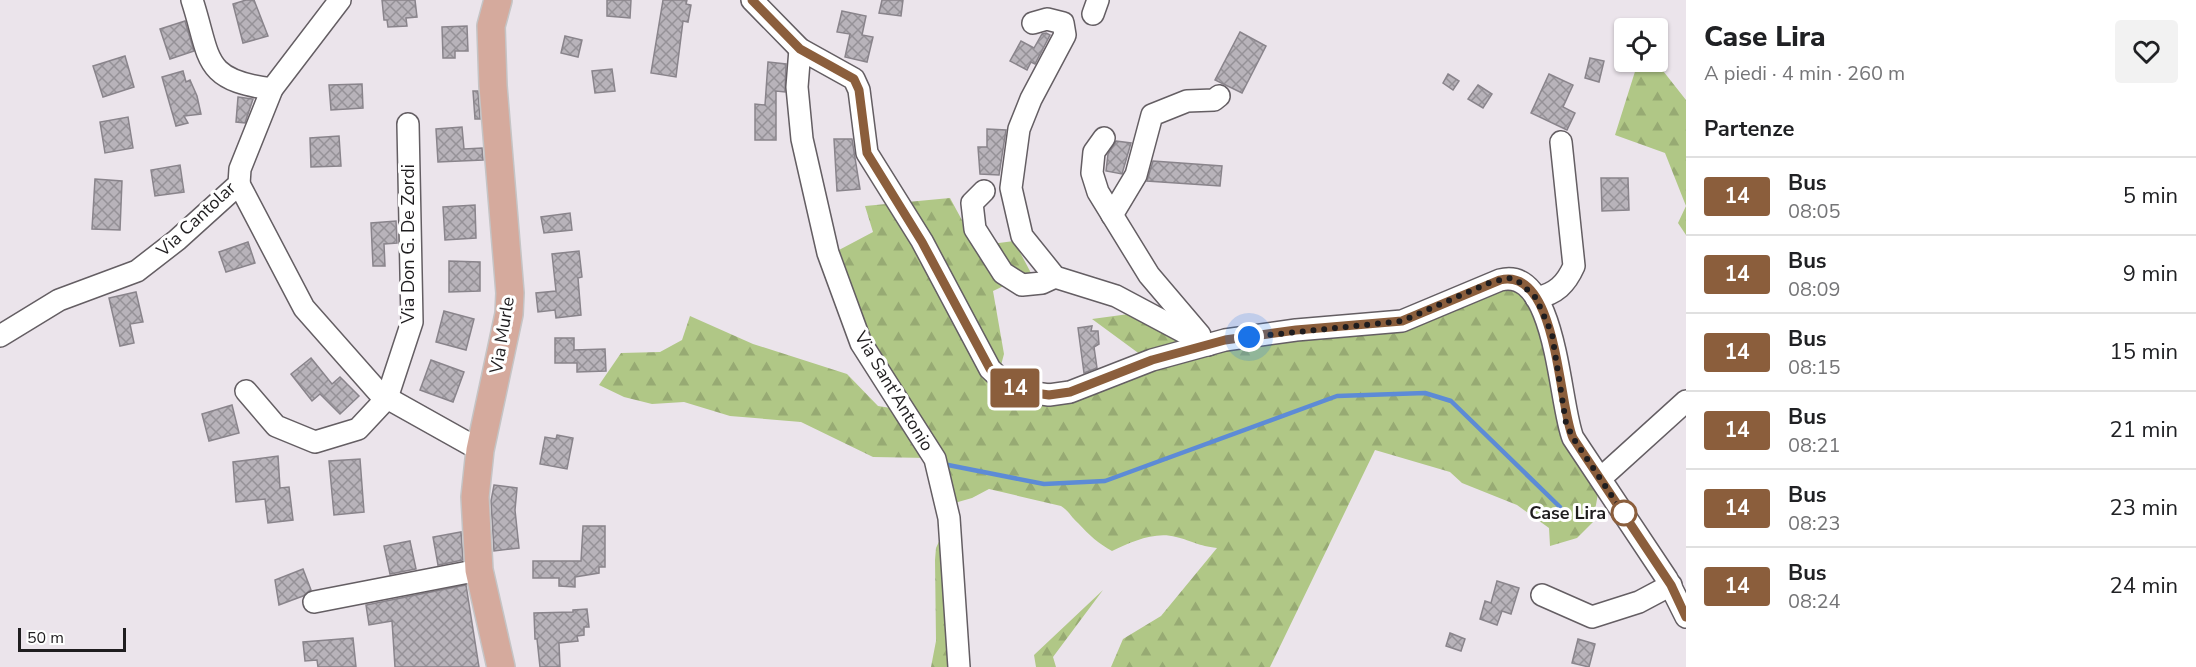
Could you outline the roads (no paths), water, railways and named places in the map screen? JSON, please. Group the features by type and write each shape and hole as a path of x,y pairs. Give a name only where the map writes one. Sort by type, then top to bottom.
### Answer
{"main road":[{"name":"Via Murle","path":"498,0 491,26 493,86 510,293 509,314 480,450 475,497 479,570 501,667"}],"street":[{"path":"192,0 208,57 215,68 233,82 277,81"},
{"name":"Via Cantolar","path":"0,336 59,300 137,271 177,240 239,183 240,169 277,81 340,0"},
{"path":"752,0 800,49 843,71 857,84 867,153 922,242 986,363 1005,384 1037,394 1070,392 1152,360 1208,345 1296,330 1402,321 1504,279 1520,282 1536,298 1552,334 1566,423 1577,445 1671,585 1686,617"},
{"path":"1033,23 1047,19 1063,23 1065,34 1031,99 1019,129 1011,188 1022,236 1055,277 1116,296 1208,345"},
{"name":"Via Sant'Antonio","path":"800,49 797,87 802,139 828,253 861,344 935,459 949,518 959,667"},
{"path":"1112,215 1136,175 1152,115 1187,101 1214,100 1219,96"},
{"name":"Via Don G. De Zordi","path":"246,391 276,426 315,441 358,429 387,398 412,322 408,124"},
{"path":"1104,138 1094,152 1092,173 1098,192 1149,275 1208,345"},
{"path":"1536,298 1557,291 1569,277 1574,266 1561,142"},
{"path":"239,183 304,308 380,393 480,450"},
{"path":"984,191 972,203 975,229 1003,273 1022,285 1042,283 1055,277"},
{"path":"1601,478 1686,401"},
{"path":"314,602 479,570"},
{"path":"1542,595 1592,617 1639,602 1671,585"}],"waterway":[{"path":"943,464 1044,484 1105,481 1337,396 1425,393 1451,401 1560,507"}],"place":[{"name":"Case Lira","path":"1624,513"}]}
